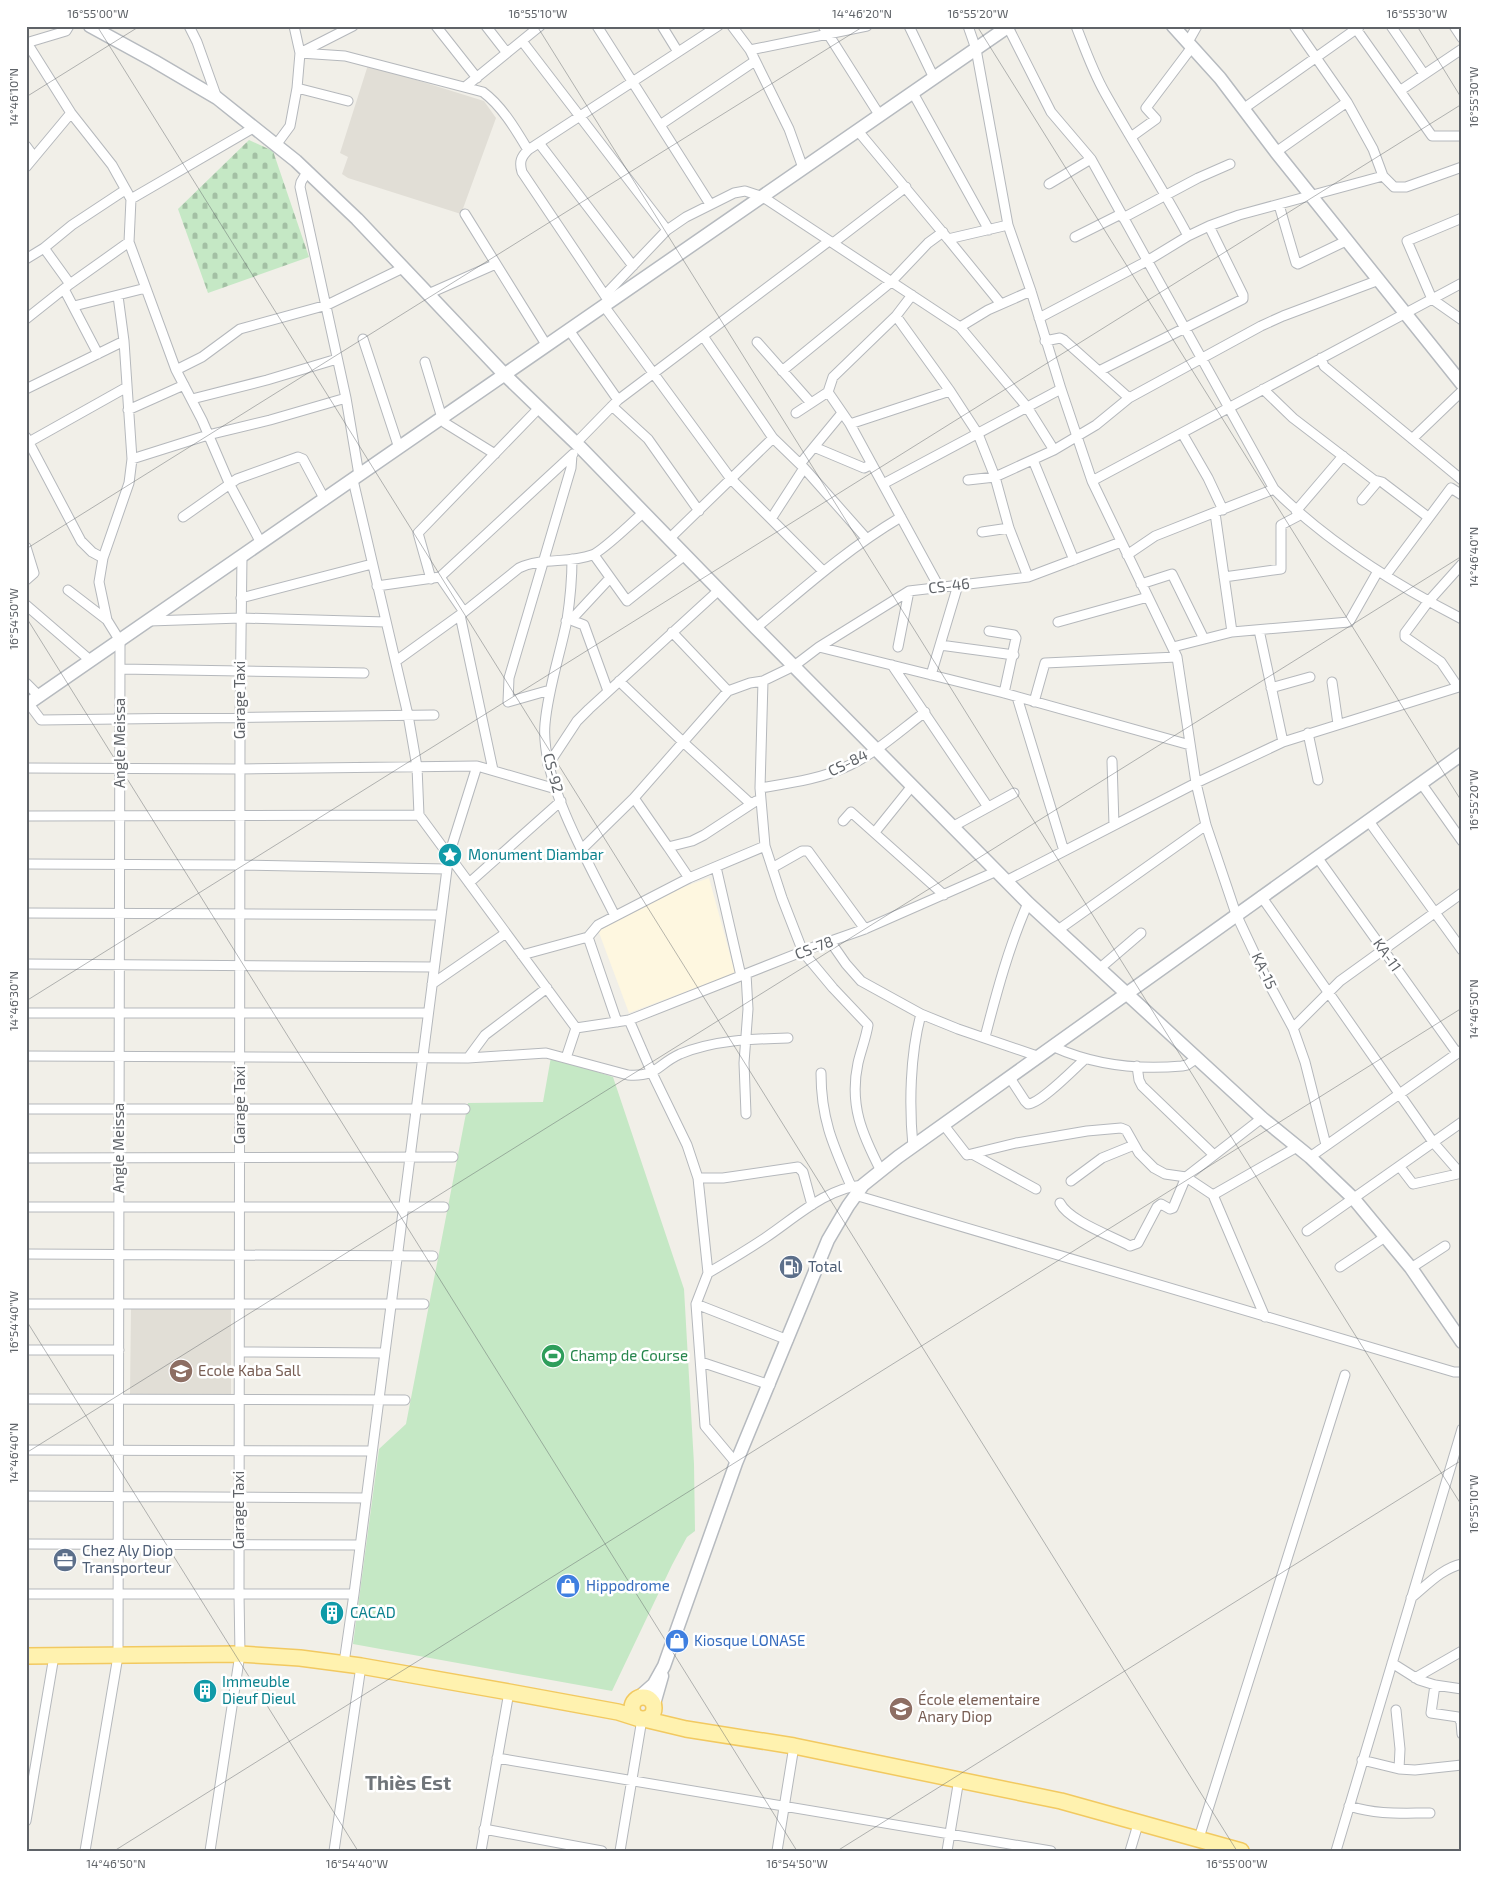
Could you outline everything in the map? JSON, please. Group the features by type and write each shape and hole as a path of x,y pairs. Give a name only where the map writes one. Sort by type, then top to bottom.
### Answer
{"main road":[{"path":"90,26 154,60 217,98 276,145 357,219 576,448 643,512 1028,903 1262,1118 1310,1158 1354,1199 1458,1327 1462,1342"},
{"path":"1173,26 1220,78 1276,152 1462,384"},
{"path":"31,702 547,346 606,301 1009,27"},
{"path":"647,1714 661,1682 664,1666 736,1463 828,1240 857,1189 943,1124 1040,1057 1261,896 1462,754"},
{"path":"26,1656 240,1654 300,1658 361,1666 602,1710 647,1714 686,1729 794,1746 959,1779 1061,1801 1139,1821 1241,1851"},
{"path":"647,1714 634,1713 632,1709 636,1700 654,1684 664,1666"},
{"path":"602,1710 636,1700"}],"street":[{"path":"70,26 66,31 27,43 71,113 108,159 131,199 129,242 176,370 192,399 230,485 261,543"},
{"path":"189,26 197,42 217,98"},
{"path":"276,145 290,126 297,88 300,53 294,26"},
{"path":"300,53 353,26"},
{"path":"436,26 477,78"},
{"path":"486,26 507,53"},
{"path":"465,87 540,26"},
{"path":"597,26 710,204"},
{"path":"662,26 678,52"},
{"path":"718,26 528,150 522,155 520,161 522,172 653,374 731,479 823,571"},
{"path":"732,26 750,50 789,129 803,168"},
{"path":"750,50 826,30 867,26"},
{"path":"909,26 934,78"},
{"name":"KA-15","path":"968,26 976,49 1008,225 1031,291 1076,438 1092,481 1177,657 1196,783 1206,825 1236,914 1292,1028 1305,1062 1326,1146"},
{"path":"1076,26 1100,83 1166,194 1188,236"},
{"path":"1131,136 1156,119 1146,108 1190,44 1197,26"},
{"path":"1294,26 1347,102 1373,149 1383,176 1394,187 1399,189 1462,167"},
{"path":"1391,26 1424,74"},
{"path":"1454,26 1462,38"},
{"path":"1009,27 1051,112 1091,159 1274,489 1298,513 1334,542 1428,602 1462,619"},
{"path":"1243,109 1357,27 1432,136 1462,136"},
{"path":"826,30 880,116"},
{"path":"522,40 667,230"},
{"path":"1401,90 1462,49"},
{"path":"300,53 345,56 483,92 489,96 528,150"},
{"path":"660,125 755,61"},
{"path":"297,88 348,101"},
{"path":"912,93 989,230"},
{"path":"1276,152 1347,102"},
{"path":"26,166 71,113"},
{"path":"131,199 255,127"},
{"path":"858,130 1001,304"},
{"path":"539,143 633,266"},
{"path":"26,146 34,157"},
{"path":"1049,184 1091,159"},
{"path":"1075,237 1230,164"},
{"path":"307,172 300,187 346,398 356,478 372,564 408,715 417,767 420,815 576,1028 566,1058"},
{"path":"1039,318 1148,261 1188,236 1209,226 1238,215 1383,176"},
{"path":"377,586 436,578 576,448 615,403 906,187"},
{"path":"26,259 44,248 72,225 125,190"},
{"path":"606,301 633,266 667,230 686,217 734,192 745,191 763,196 960,327 1027,407 1054,450"},
{"path":"1279,205 1296,263 1298,264 1348,240"},
{"path":"465,214 547,346"},
{"path":"1462,218 1407,241 1432,299 1462,320"},
{"path":"782,371 891,282 928,243 946,235 989,230 1008,225"},
{"path":"1099,371 1243,298 1209,226"},
{"path":"26,319 67,286 129,242"},
{"path":"44,248 67,286 87,336 98,354"},
{"path":"428,294 496,264"},
{"path":"176,370 202,357 240,329 326,306 403,268"},
{"path":"968,480 995,477 1054,450 1076,438 1108,416 1129,398 1201,358 1283,316 1379,280"},
{"path":"1092,481 1462,283"},
{"path":"74,306 146,288"},
{"path":"960,327 1001,304 1031,291"},
{"path":"118,296 124,341 132,459 129,483 102,558 99,582 107,620 120,641"},
{"path":"796,413 828,392 833,377 896,316 912,296"},
{"path":"896,316 950,391 978,434 995,477 1009,528 1028,577"},
{"path":"569,330 615,403 648,439 699,511"},
{"path":"703,336 773,438 802,466 866,538"},
{"path":"1046,341 1060,338 1064,340 1129,398"},
{"path":"364,339 399,448"},
{"path":"26,389 124,341"},
{"path":"757,342 811,403"},
{"path":"1321,358 1324,366 1462,480"},
{"path":"192,399 337,359"},
{"path":"425,362 445,423 495,454"},
{"path":"128,410 184,385"},
{"path":"102,558 92,552 81,541 27,440 127,387"},
{"path":"883,484 1061,389"},
{"path":"1263,389 1294,418 1374,480 1382,482 1428,517"},
{"path":"850,424 950,391"},
{"path":"1412,439 1462,391"},
{"path":"828,392 850,424 939,588"},
{"path":"132,459 208,434 270,420 346,398"},
{"path":"493,770 462,613 436,578 418,534 539,408"},
{"path":"771,519 814,447 842,413"},
{"path":"1182,433 1208,478 1219,511 1224,577 1232,632"},
{"path":"669,539 773,438"},
{"path":"814,447 864,468 872,464"},
{"path":"550,690 508,702 509,678 576,448"},
{"path":"1224,577 1281,569 1281,525 1298,513 1343,456"},
{"path":"183,517 245,476 298,457 303,459 325,500"},
{"path":"1033,460 1074,560"},
{"path":"1362,500 1378,481"},
{"path":"1173,647 1232,632 1349,622 1382,573 1451,488 1462,495"},
{"path":"1127,555 1155,536 1274,489"},
{"path":"396,661 462,613 519,568 528,563 594,555 643,512"},
{"path":"756,628 823,571 866,538 901,517"},
{"path":"982,532 1009,528"},
{"name":"CS-46","path":"728,691 750,683 763,681 794,666 818,647 909,591 1028,577 1121,542"},
{"path":"26,547 34,573 26,580"},
{"path":"594,555 627,601 685,555"},
{"name":"Garage Taxi","path":"210,1851 240,1654 240,717 242,556"},
{"name":"CS-92","path":"572,559 569,620 550,690 544,727 548,765 560,801 615,916"},
{"path":"241,598 372,564"},
{"path":"1006,881 1196,783 1283,742 1460,687 1441,662 1405,637 1405,633 1428,602 1462,564"},
{"path":"1141,584 1172,574 1204,639"},
{"path":"608,691 584,625 569,620 610,578"},
{"path":"931,675 958,585"},
{"path":"68,590 107,620"},
{"path":"548,765 577,721 718,590"},
{"path":"898,647 909,591"},
{"path":"1058,622 1148,598"},
{"path":"26,605 91,661"},
{"path":"149,621 241,618 386,622"},
{"path":"1259,630 1283,742"},
{"path":"989,631 1015,637 1014,655 1004,693"},
{"path":"582,849 634,798 728,691 672,632"},
{"name":"Angle Meissa","path":"85,1851 118,1656 120,641"},
{"path":"940,645 1014,655"},
{"path":"818,647 1004,693 1190,745"},
{"path":"1034,702 1045,663 1177,657"},
{"path":"892,664 988,807"},
{"path":"120,669 364,673"},
{"path":"1271,688 1310,677"},
{"path":"619,681 682,742 751,804"},
{"path":"763,681 760,788 765,846 782,898 803,952 833,988 868,1025 858,1063 855,1099 857,1116 864,1138 881,1171"},
{"path":"1332,682 1338,724"},
{"path":"26,684 31,702 41,720 434,715"},
{"path":"1017,697 1064,851"},
{"name":"CS-84","path":"760,788 809,780 849,765 876,749 925,712"},
{"path":"1308,733 1318,780"},
{"path":"1112,762 1114,825"},
{"path":"344,1664 440,915 449,855 477,766"},
{"path":"26,768 240,769 477,766 556,789"},
{"path":"1421,783 1462,841"},
{"path":"875,832 912,786"},
{"path":"952,827 1014,793"},
{"path":"634,798 689,878"},
{"path":"668,847 692,841 704,835 761,798"},
{"path":"469,883 560,801"},
{"path":"843,821 851,812 944,895"},
{"path":"26,816 420,815"},
{"path":"1368,820 1462,950"},
{"path":"1058,930 1206,825"},
{"path":"522,955 590,933 598,924 689,878 765,846"},
{"path":"772,868 802,851 808,851 865,929"},
{"name":"KA-11","path":"1317,856 1459,1051"},
{"path":"26,864 240,865 447,869"},
{"path":"716,867 744,975 748,1009 744,1063 746,1114"},
{"name":"CS-78","path":"576,1028 629,1020 865,929 997,871"},
{"path":"1292,1028 1340,981 1462,893"},
{"path":"1261,896 1432,1142 1461,1173"},
{"path":"985,1037 1008,955 1028,903"},
{"path":"26,914 440,915"},
{"path":"1099,968 1141,932"},
{"path":"432,984 506,933"},
{"path":"590,933 617,1022"},
{"path":"830,941 861,981 921,1014 958,1029 1040,1057"},
{"path":"26,964 434,967"},
{"path":"468,1058 485,1034 547,988"},
{"path":"26,1013 428,1013"},
{"path":"913,1147 911,1127 914,1052 915,1038 921,1014"},
{"path":"629,1020 687,1145 698,1178 708,1273 696,1304 705,1426 736,1463"},
{"path":"26,1056 468,1058 546,1053 628,1075 641,1076 652,1073 680,1054 715,1044 747,1039 788,1038"},
{"path":"1054,1047 1084,1059 1118,1065 1187,1065 1197,1058"},
{"path":"1310,1158 1459,1051"},
{"path":"1010,1078 1028,1104 1032,1104 1045,1096 1084,1059"},
{"path":"1137,1066 1142,1086 1214,1156"},
{"path":"821,1073 823,1111 836,1152 857,1189"},
{"path":"26,1109 465,1110"},
{"path":"1060,1203 1062,1208 1078,1219 1130,1246 1135,1245 1138,1243 1157,1207 1161,1204 1170,1209 1172,1208 1186,1177 1262,1118"},
{"path":"1307,1231 1462,1122"},
{"path":"943,1124 967,1155 974,1155 1016,1143 1087,1131 1122,1128 1126,1130 1145,1160 1154,1168 1165,1174 1186,1177 1212,1195 1265,1316"},
{"path":"1071,1181 1102,1158 1134,1145"},
{"path":"1212,1195 1296,1147"},
{"path":"974,1155 1036,1189"},
{"path":"26,1158 453,1157"},
{"path":"698,1178 723,1178 798,1167 803,1172 812,1204"},
{"path":"1400,1167 1413,1184 1461,1173"},
{"path":"708,1273 766,1238 812,1204 857,1189 1265,1316 1454,1372 1462,1372"},
{"path":"26,1206 444,1207"},
{"path":"1340,1267 1385,1237"},
{"path":"1411,1268 1445,1246"},
{"path":"26,1254 433,1256"},
{"path":"26,1304 424,1304"},
{"path":"696,1304 788,1340"},
{"path":"26,1350 119,1350"},
{"path":"240,1352 385,1353"},
{"path":"701,1362 770,1384"},
{"path":"1199,1838 1345,1375"},
{"path":"26,1399 405,1400"},
{"path":"1336,1851 1462,1429"},
{"path":"26,1450 372,1452"},
{"path":"26,1496 366,1498"},
{"path":"26,1544 360,1545"},
{"path":"1410,1599 1443,1572 1453,1566 1462,1564"},
{"path":"26,1594 354,1594"},
{"path":"1416,1678 1462,1651"},
{"path":"26,1822 54,1656"},
{"path":"1392,1663 1416,1678 1435,1685 1462,1689"},
{"path":"334,1851 361,1666"},
{"path":"1435,1685 1431,1713 1458,1717 1461,1722 1462,1734"},
{"path":"481,1851 509,1692"},
{"path":"1396,1710 1400,1749 1399,1769"},
{"path":"620,1851 632,1780 647,1714"},
{"path":"777,1851 794,1746"},
{"path":"497,1758 1051,1851"},
{"path":"1362,1760 1399,1769 1415,1770 1462,1765"},
{"path":"947,1851 959,1779"},
{"path":"1349,1806 1380,1814 1430,1813"},
{"path":"1130,1851 1139,1821"},
{"path":"484,1830 602,1851"}],"shaded area":[{"path":"368,65 484,101 496,118 461,214 348,178 342,174 348,157 340,153"},
{"path":"709,878 735,973 629,1013 598,930 683,887"},
{"name":"Ecole Kaba Sall","path":"131,1309 231,1309 231,1394 130,1394"}],"green space":[{"path":"249,140 273,151 309,257 208,293 178,209"},
{"name":"Champ de Course","path":"551,1057 613,1077 684,1289 694,1464 695,1531 687,1537 672,1565 612,1691 353,1644 379,1449 406,1424 468,1103 543,1102"}],"place":[{"name":"Monument Diambar","path":"450,855"},
{"name":"Total","path":"791,1267"},
{"name":"Champ de Course","path":"553,1356"},
{"name":"Ecole Kaba Sall","path":"181,1371"},
{"name":"Chez Aly Diop Transporteur","path":"65,1560"},
{"name":"Hippodrome","path":"568,1586"},
{"name":"CACAD","path":"332,1613"},
{"name":"Kiosque LONASE","path":"677,1641"},
{"name":"Immeuble Dieuf Dieul","path":"205,1691"},
{"name":"École elementaire Anary Diop","path":"901,1709"}],"district":[{"name":"Thiès Est","path":"408,1783"}]}
